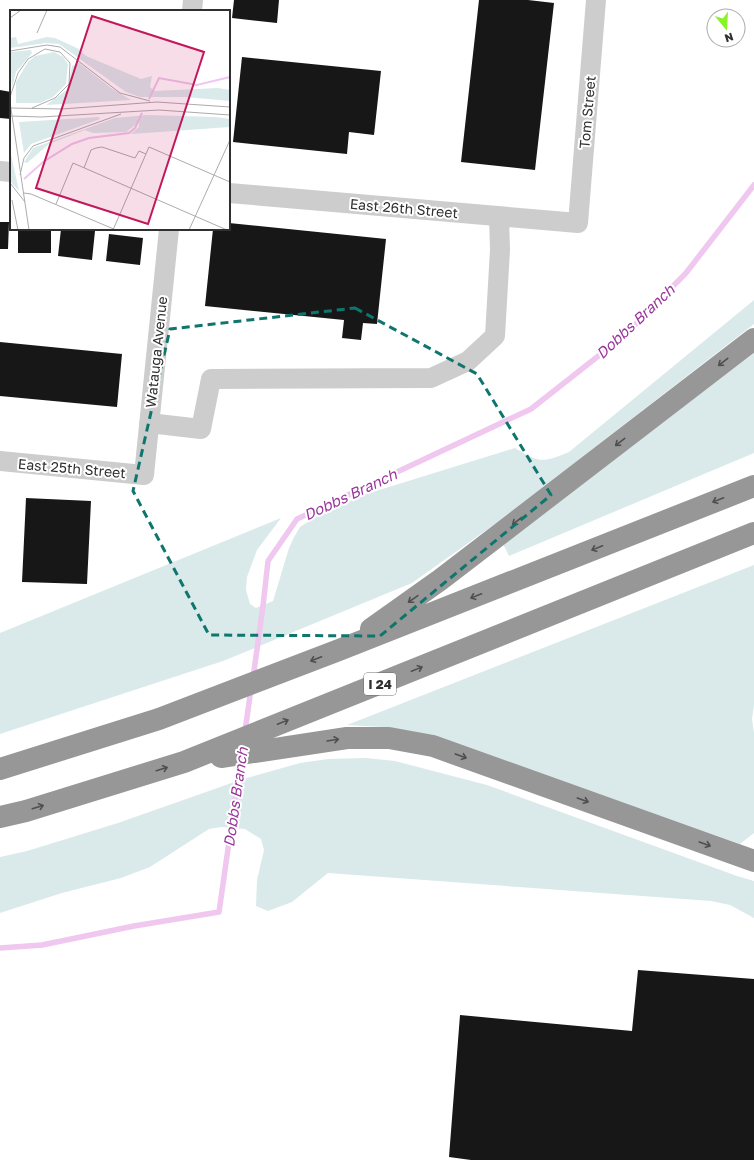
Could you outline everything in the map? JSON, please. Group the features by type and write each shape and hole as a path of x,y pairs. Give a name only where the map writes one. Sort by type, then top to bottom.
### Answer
{"highway":[{"path":"339,650 440,580 754,339"},
{"path":"0,769 159,719 339,650 754,486"},
{"name":"I 24","path":"0,817 26,811 184,762 754,533"},
{"path":"184,762 347,738 389,738 433,746 754,861"}],"street":[{"path":"192,10 193,0"},
{"name":"Tom Street","path":"578,223 596,0"},
{"path":"0,171 10,172"},
{"name":"East 26th Street","path":"230,193 578,223"},
{"path":"150,423 201,429 211,379 431,378 468,361 494,336 500,250 500,216"},
{"name":"Watauga Avenue","path":"144,475 169,230"},
{"name":"East 25th Street","path":"0,461 144,475"}],"highlighted area":[{"path":"355,308 477,374 551,495 380,636 209,635 133,491 170,329"}],"shaded area":[{"path":"754,300 754,324 502,519 412,583 223,661 0,734 0,633 281,518 257,550 247,577 246,590 250,604 256,608 273,601 289,548 294,537 300,527 317,516 363,495 515,448 541,460 547,460 569,452"},
{"path":"754,353 754,453 509,556 503,544"},
{"path":"754,565 754,705 752,719 754,733 754,833 740,844 497,758 382,727 347,725"},
{"path":"366,758 395,761 487,785 754,881 754,918 730,905 711,901 328,873 292,902 268,911 256,906 257,880 264,850 261,839 245,829 221,827 209,829 150,867 121,878 62,893 0,913 0,857 27,851 118,823 240,780 300,763 328,759"}],"building":[{"path":"234,0 279,0 277,23 232,18"},
{"path":"479,0 528,0 554,3 535,170 461,162"},
{"path":"242,57 381,71 374,135 349,132 347,154 233,142"},
{"path":"0,90 10,92 10,119 0,118"},
{"path":"0,222 9,222 8,249 0,249"},
{"path":"230,223 386,239 377,324 363,323 361,340 342,338 344,320 205,306 213,230 230,230"},
{"path":"18,230 51,230 51,253 18,253"},
{"path":"61,230 95,231 92,260 58,256"},
{"path":"109,234 143,238 140,265 106,261"},
{"path":"0,342 122,354 117,407 0,396"},
{"path":"26,498 91,501 87,584 22,582"},
{"path":"638,970 754,979 754,1160 471,1160 449,1157 460,1015 632,1031"}],"waterway":[{"name":"Dobbs Branch","path":"253,678 268,561 297,519 531,409 625,335 686,273 754,185"},
{"name":"Dobbs Branch","path":"245,731 251,689"},
{"name":"Dobbs Branch","path":"0,948 42,945 134,926 219,912 241,758"}]}
